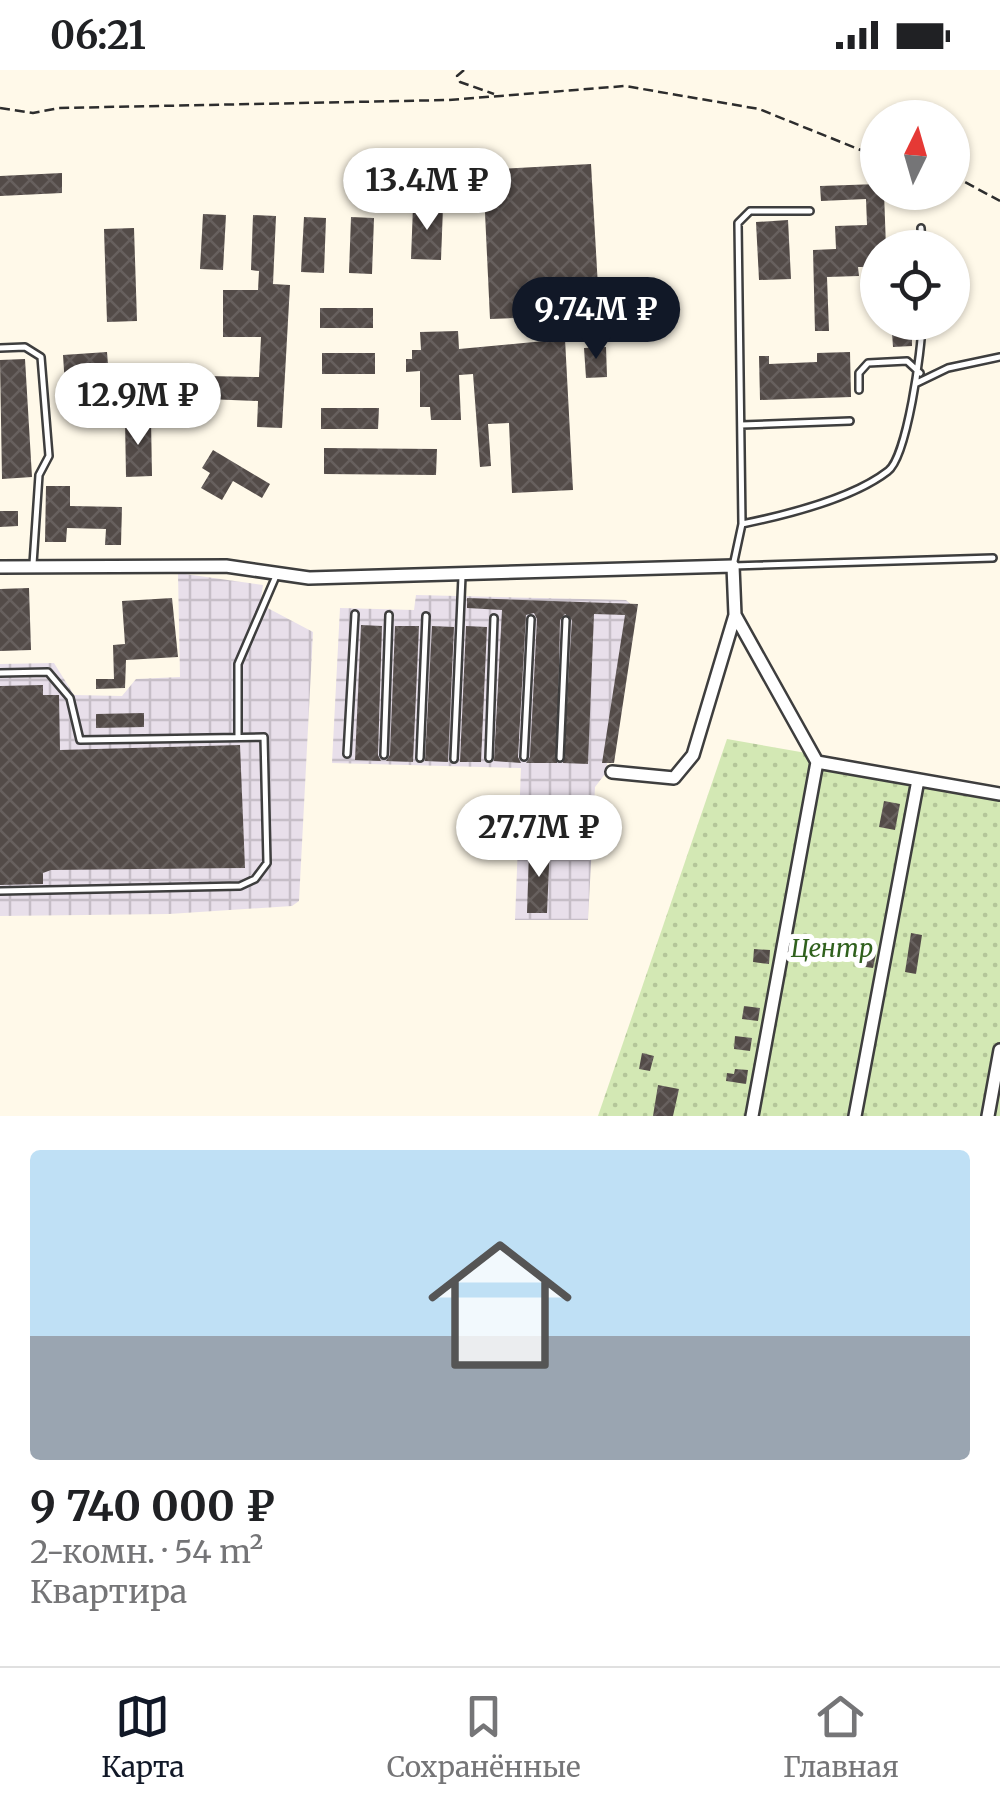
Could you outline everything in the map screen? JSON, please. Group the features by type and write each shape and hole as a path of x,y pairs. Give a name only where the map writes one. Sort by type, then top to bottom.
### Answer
{"street":[{"path":"0,567 226,566 309,578 733,566 734,614 694,756 674,778 659,780 612,772"},
{"path":"734,614 816,762 752,1116"},
{"path":"816,762 1000,794"},
{"path":"856,1116 918,780"},
{"path":"988,1116 1000,1050"}],"lane":[{"path":"810,211 750,211 738,223 742,524 733,566 993,558"},
{"path":"742,524 804,511 888,471 899,458 920,373 921,340"},
{"path":"0,348 24,347 41,357 49,456 39,475 33,567"},
{"path":"917,382 948,368 1000,356"},
{"path":"860,390 859,373 868,363 907,361 920,373"},
{"path":"741,425 850,422"},
{"path":"238,737 238,664 273,590 276,573"},
{"path":"454,759 462,576"},
{"path":"348,754 355,614"},
{"path":"384,755 390,615"},
{"path":"420,758 426,616"},
{"path":"489,758 494,618"},
{"path":"524,757 530,619"},
{"path":"560,758 566,620"},
{"path":"0,673 48,672 70,698 80,740 264,738 267,863 255,880 240,886 0,891"}],"path":[{"path":"464,70 456,76 460,82 500,96"},
{"path":"0,108 33,113 59,108 500,96 625,86 676,92 798,121 860,149"},
{"path":"970,185 1000,201"}],"shaded area":[{"path":"178,573 263,585 260,604 313,632 299,901 292,906 169,914 0,916 0,664 54,663 74,695 122,696 136,679 180,677"},
{"path":"416,595 626,600 637,610 605,774 595,787 588,920 515,920 521,768 332,763 340,608 414,610"}],"green space":[{"name":"Центр","path":"727,739 1000,787 1000,1116 598,1116"}],"building":[{"path":"591,164 598,287 605,287 606,303 599,304 600,315 490,319 483,170"},
{"path":"62,173 62,193 0,196 0,176"},
{"path":"860,185 860,199 821,201 820,186"},
{"path":"413,206 443,207 441,260 411,259"},
{"path":"866,210 885,210 885,230 860,230 859,276 827,277 829,331 815,331 813,250 836,249 835,226 867,225"},
{"path":"203,214 226,215 223,270 200,269"},
{"path":"253,215 276,216 273,284 290,285 282,428 257,427 258,401 207,399 207,376 259,377 261,337 223,337 223,290 258,290 259,271 251,270"},
{"path":"304,217 326,218 324,273 301,272"},
{"path":"351,217 374,218 372,274 349,273"},
{"path":"788,220 791,279 759,280 756,222"},
{"path":"134,228 137,321 107,322 104,229"},
{"path":"320,308 373,308 373,328 320,328"},
{"path":"458,331 459,349 565,339 573,490 512,493 509,423 488,424 491,466 480,467 473,374 459,375 461,420 431,420 430,407 420,407 420,371 406,372 406,359 412,359 412,350 421,350 420,332"},
{"path":"892,340 912,340 912,346 893,347"},
{"path":"606,347 607,377 586,378 584,348"},
{"path":"107,352 112,414 67,417 63,355"},
{"path":"850,352 851,397 760,400 759,356 769,356 769,364 817,362 817,353"},
{"path":"322,353 375,353 375,374 322,374"},
{"path":"25,359 32,477 2,479 0,360"},
{"path":"321,408 379,408 378,429 321,429"},
{"path":"125,419 151,419 152,476 126,477"},
{"path":"324,448 437,449 436,475 324,474"},
{"path":"213,450 270,484 262,498 233,481 222,500 201,488 210,473 202,468"},
{"path":"46,486 70,486 70,506 122,507 121,545 105,545 106,529 67,528 66,542 45,542"},
{"path":"0,511 18,511 18,526 0,527"},
{"path":"29,588 31,650 0,651 0,589"},
{"path":"172,598 178,657 126,660 125,688 96,689 96,679 114,679 113,645 125,644 122,601"},
{"path":"467,598 638,604 614,763 602,763 625,615 594,614 588,764 563,763 572,620 565,614 560,620 557,763 526,763 530,757 537,619 534,613 526,615 518,757 521,763 494,761 502,610 467,608"},
{"path":"361,625 382,626 378,755 381,761 355,760"},
{"path":"395,626 419,626 413,762 386,761 390,755"},
{"path":"432,626 454,627 448,762 425,761"},
{"path":"466,626 487,627 481,762 460,762"},
{"path":"43,685 43,695 59,695 60,750 240,745 245,868 51,870 43,873 43,884 0,885 0,686"},
{"path":"144,713 144,727 96,728 96,714"},
{"path":"884,801 900,804 895,830 879,827"},
{"path":"541,843 550,843 547,913 527,913 529,852 540,853"},
{"path":"911,933 922,935 916,974 905,972"},
{"path":"754,949 770,950 769,964 753,962"},
{"path":"860,953 876,954 873,968 859,966"},
{"path":"744,1006 760,1008 758,1021 742,1019"},
{"path":"735,1036 752,1038 750,1051 734,1049"},
{"path":"642,1053 654,1056 650,1071 639,1069"},
{"path":"735,1069 748,1070 746,1084 726,1081 727,1073 734,1074"},
{"path":"658,1085 679,1089 673,1116 653,1116"}]}
